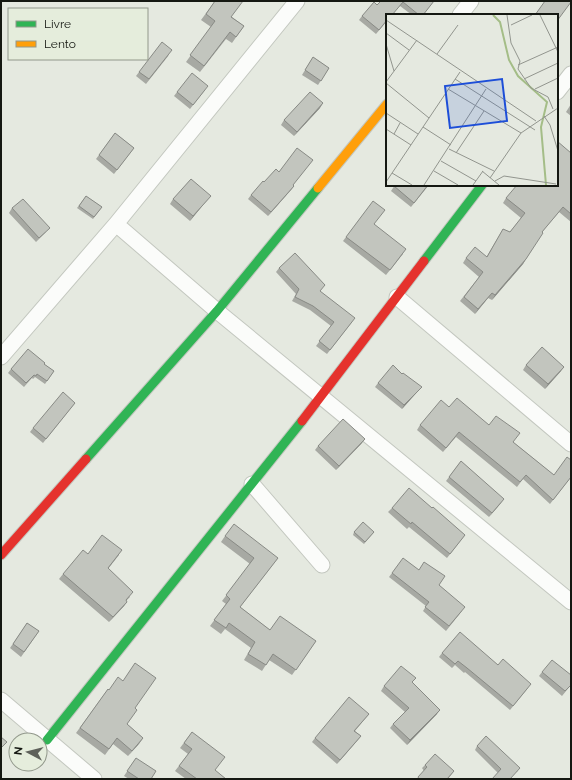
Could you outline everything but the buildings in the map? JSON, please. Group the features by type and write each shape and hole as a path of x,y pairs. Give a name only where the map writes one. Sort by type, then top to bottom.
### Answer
{"street":[{"path":"1,357 116,224 297,1"},
{"path":"461,14 471,1"},
{"path":"558,91 571,74"},
{"path":"1,555 217,311 386,105"},
{"path":"48,739 321,397 481,186"},
{"path":"116,224 217,311 571,602"},
{"path":"397,297 571,444"},
{"path":"252,484 322,565"},
{"path":"1,700 38,732"},
{"path":"48,741 94,779"}],"traffic: fast":[{"path":"424,261 481,186"},
{"path":"86,459 217,311 318,188"},
{"path":"48,739 302,421"}],"traffic: slow":[{"path":"318,188 386,105"}],"traffic: jam":[{"path":"302,421 424,261"},
{"path":"1,555 86,459"}]}
